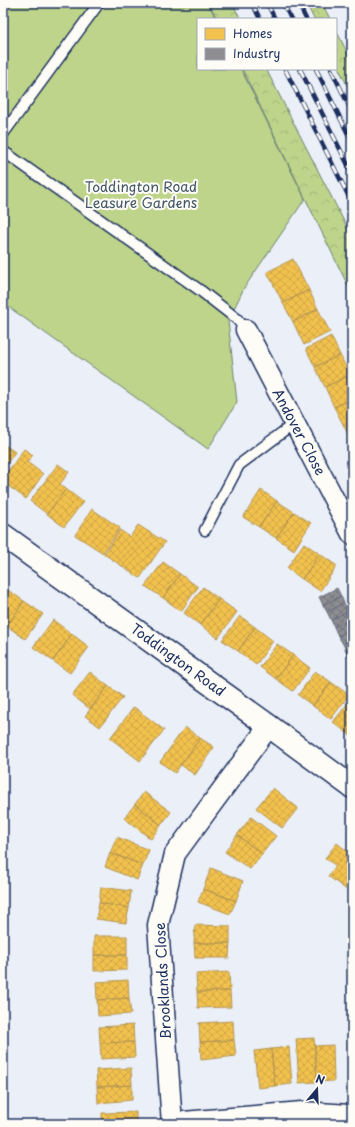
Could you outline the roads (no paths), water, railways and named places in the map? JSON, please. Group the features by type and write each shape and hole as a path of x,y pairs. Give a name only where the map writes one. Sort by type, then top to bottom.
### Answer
{"main road":[{"name":"Toddington Road","path":"3,535 352,787"}],"street":[{"name":"Andover Close","path":"246,330 352,534"},
{"name":"Brooklands Close","path":"269,726 176,854 159,918 158,925 172,1124 302,1112 350,1115 352,1118"}],"lane":[{"path":"3,134 99,3"},
{"path":"3,151 201,291 237,319 246,330"},
{"path":"205,530 239,465 295,423"}],"railway":[{"path":"252,3 260,18"},
{"path":"267,3 274,18"},
{"path":"283,3 290,18"},
{"path":"298,3 306,18"},
{"path":"286,70 352,203"},
{"path":"300,70 352,173"},
{"path":"316,70 352,142"},
{"path":"331,70 352,112"}],"park label":[{"name":"Toddington Road Leasure Gardens","path":"141,196"}]}
